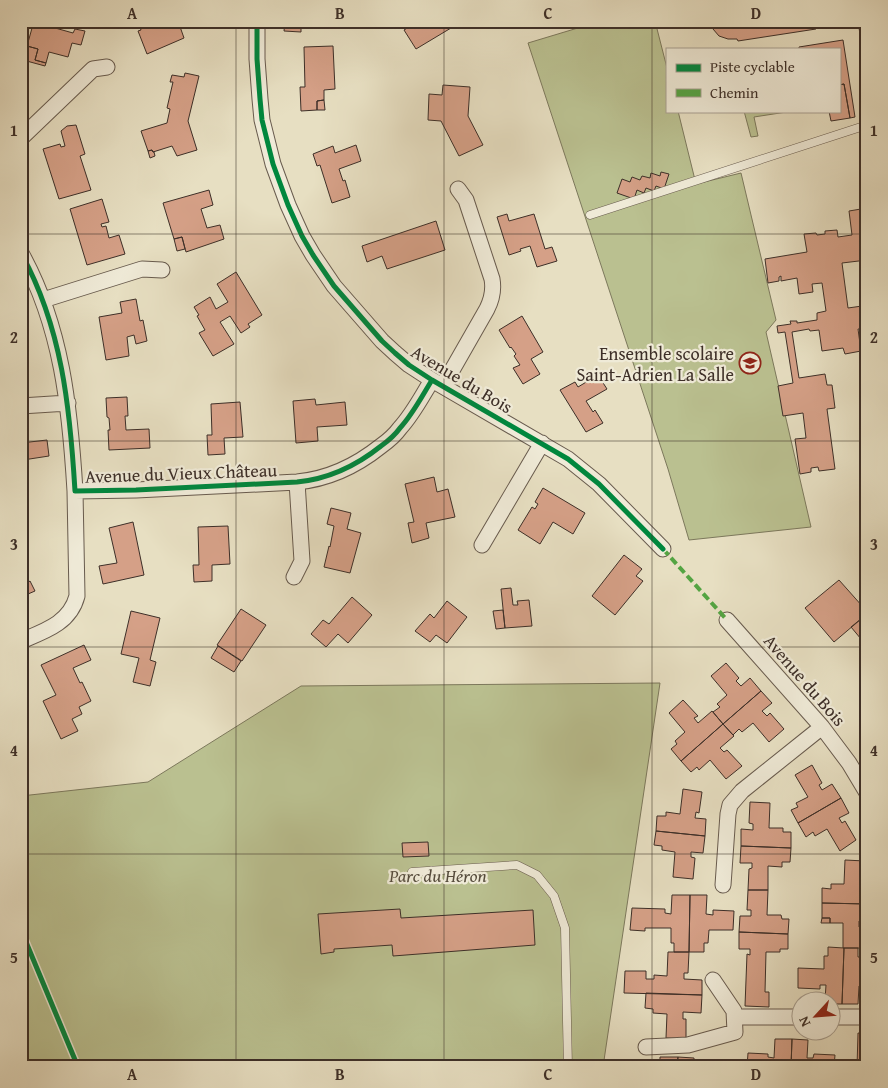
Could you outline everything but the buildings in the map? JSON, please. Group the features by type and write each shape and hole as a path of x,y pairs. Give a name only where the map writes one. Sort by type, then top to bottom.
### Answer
{"street":[{"name":"Avenue du Bois","path":"258,21 258,80 264,127 273,164 302,236 323,271 346,301 395,354 409,365 568,459 599,484 663,549"},
{"path":"21,138 93,69 107,67"},
{"name":"Avenue du Bois","path":"438,383 492,299 492,279 466,200 458,189"},
{"name":"Avenue du Vieux Château","path":"21,253 43,300 59,356 68,403 75,491 77,596 76,603 60,623 21,641"},
{"path":"43,300 142,268 162,270"},
{"name":"Avenue du Vieux Château","path":"75,491 297,482 309,481 337,473 350,467 375,450 400,429 438,383"},
{"path":"21,406 68,403"},
{"path":"482,545 542,443"},
{"name":"Avenue du Vieux Château","path":"294,576 302,561 297,482"},
{"name":"Avenue du Bois","path":"727,620 822,727 849,763 867,793"},
{"path":"723,884 730,805 752,783 822,727"},
{"path":"713,980 734,1011 735,1025"},
{"path":"840,1017 867,1017"},
{"path":"646,1047 688,1045 735,1025 790,1018"}],"lane":[{"path":"590,215 867,125"},
{"path":"412,872 518,865 537,875 554,896 564,928 568,1067"}],"green space":[{"path":"601,21 655,21 666,64 666,112 678,112 696,184 741,173 776,320 766,332 811,527 689,540 668,469 528,43"},
{"path":"744,112 786,112 754,117 758,136 751,137"},
{"name":"Parc du Héron","path":"660,683 603,1067 21,1067 21,796 148,782 301,686"}],"marked path":[{"path":"663,549 727,620"}],"cycle path":[{"path":"257,21 257,59 262,120 273,164 302,236 334,286 382,341 409,365 568,459 599,484 663,549"},
{"path":"21,253 35,281 46,310 62,369 67,399 75,491 297,482 331,475 362,460 391,438 409,417 432,380"},
{"path":"21,930 78,1067"}],"place":[{"name":"Ensemble scolaire Saint-Adrien La Salle","path":"750,363"}]}
